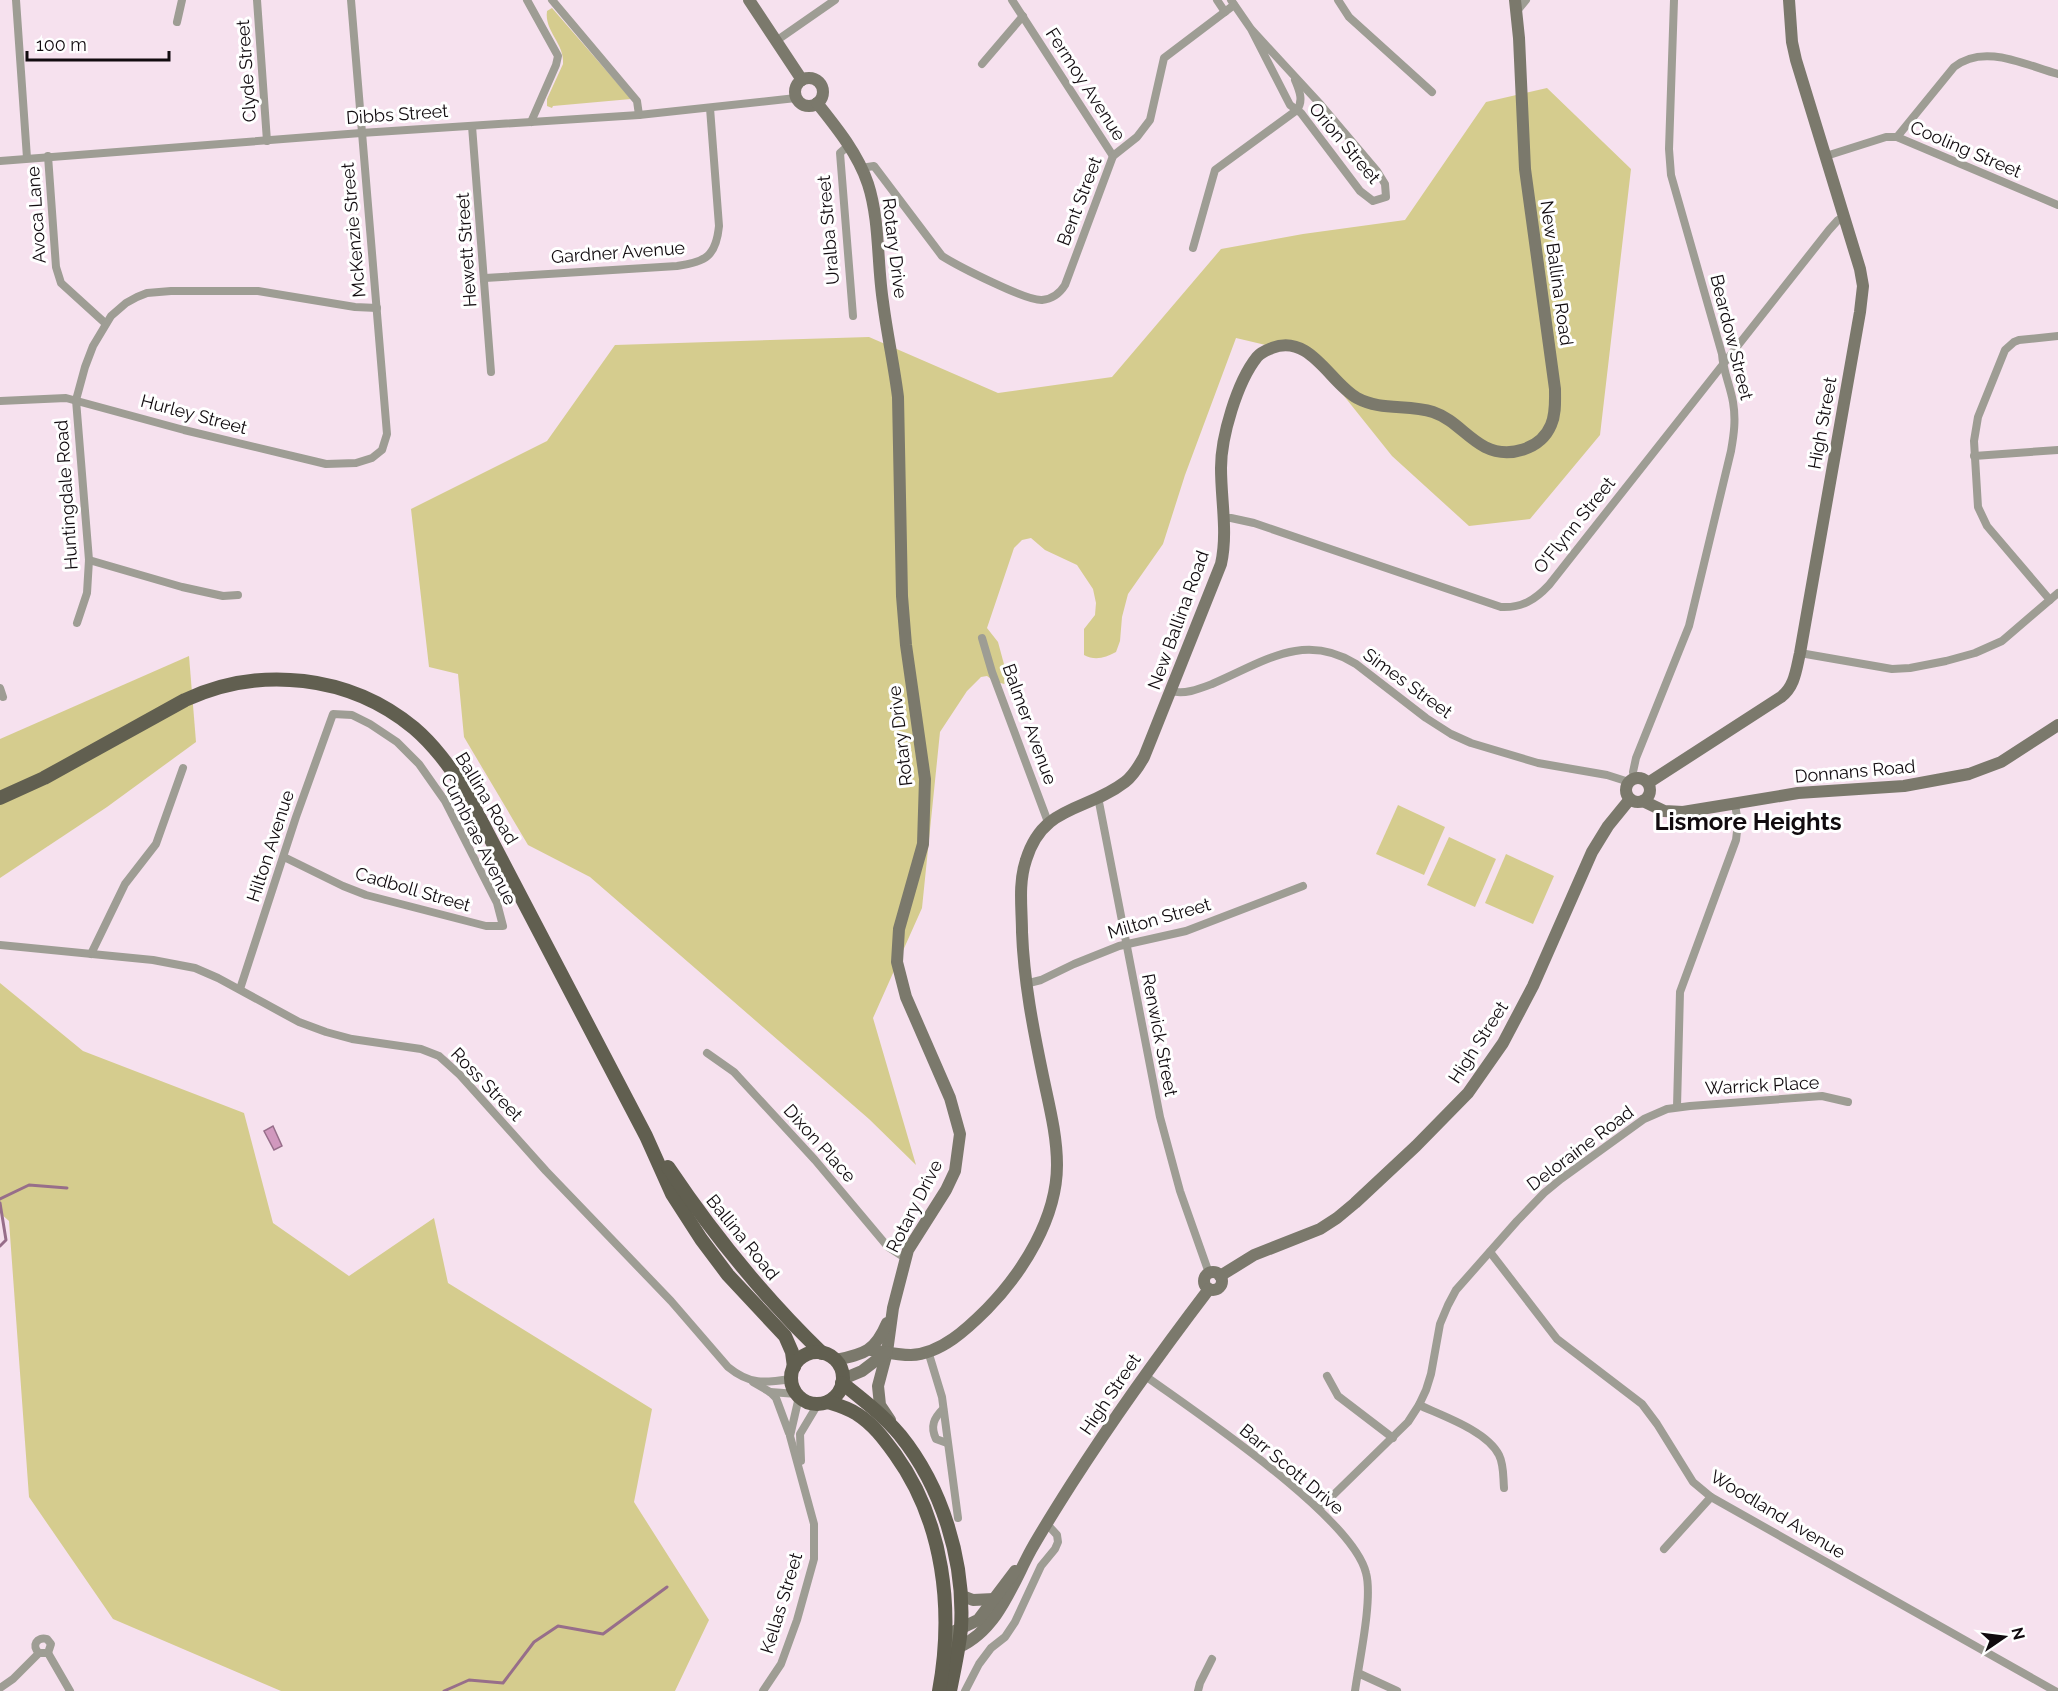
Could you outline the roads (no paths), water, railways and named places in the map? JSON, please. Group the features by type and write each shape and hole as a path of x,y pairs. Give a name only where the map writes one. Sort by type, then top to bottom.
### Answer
{"main road":[{"name":"Ballina Road","path":"0,798 44,778 185,700 232,684 272,680 317,683 349,691 386,708 429,742 464,788 646,1136 672,1194 728,1275 785,1336 792,1352 792,1373"},
{"name":"Ballina Road","path":"646,1136 723,1244 794,1326 822,1353"},
{"path":"823,1403 838,1394 843,1381 841,1369 836,1360 822,1353 806,1354 792,1373 798,1395 810,1403 823,1403 850,1410 868,1422 888,1444 915,1487 939,1553 945,1615 944,1659 939,1691"},
{"path":"843,1381 899,1434 926,1475 940,1505 950,1535 960,1595 961,1628 950,1691"}],"street":[{"path":"16,0 27,158"},
{"path":"177,22 182,0"},
{"name":"Clyde Street","path":"257,0 267,141"},
{"name":"McKenzie Street","path":"351,0 387,434 385,446 378,454"},
{"path":"527,0 558,56 531,122"},
{"path":"552,0 637,102 639,115"},
{"path":"749,0 802,80"},
{"path":"776,40 835,0"},
{"name":"Fermoy Avenue","path":"1012,0 1113,156"},
{"path":"1217,0 1225,12"},
{"path":"1338,0 1349,17 1432,92"},
{"path":"1516,6 1526,0"},
{"name":"Beardow Street","path":"1632,780 1636,758 1689,626 1734,435 1735,413 1722,354 1671,175 1669,149 1674,0"},
{"name":"High Street","path":"1648,783 1781,697 1792,683 1800,653 1863,297 1862,277 1792,42 1789,0"},
{"name":"Bent Street","path":"861,168 874,166 942,256 956,265 1027,297 1041,300 1052,298 1065,285 1113,156 1137,137 1150,120 1164,58 1225,12 1232,2"},
{"name":"Orion Street","path":"1232,2 1251,29 1321,105 1377,171 1385,184 1386,197 1373,201 1360,191 1297,110 1290,105 1251,29"},
{"name":"New Ballina Road","path":"871,1350 912,1355 927,1352 939,1347 965,1329 1011,1282 1044,1226 1051,1205 1057,1166 1056,1146 1025,984 1022,874 1030,849 1048,822 1126,781 1144,757 1221,564 1224,540 1221,451 1237,395 1258,356 1276,346 1286,345 1306,352 1350,393 1367,402 1378,406 1433,412 1447,418 1487,448 1501,452 1517,452 1531,446 1544,437 1552,424 1555,389 1525,169 1516,6"},
{"path":"982,64 1023,16"},
{"path":"1897,137 1954,67 1963,60 1974,56 1995,57 2058,74"},
{"path":"1193,248 1215,170 1297,110 1301,104 1301,96 1293,76"},
{"path":"802,80 796,88 796,98 801,104 807,106 818,103"},
{"path":"802,80 813,80 819,83 822,93 818,103"},
{"name":"Dibbs Street","path":"0,161 361,133 639,115 796,98"},
{"path":"818,103 849,145 861,168"},
{"name":"Gardner Avenue","path":"485,278 677,266 700,261 709,255 718,239 719,226 710,108"},
{"name":"Hewett Street","path":"472,126 491,372"},
{"name":"Cooling Street","path":"1826,156 1886,137 1897,137 2058,205"},
{"name":"Uralba Street","path":"849,145 840,153 840,169 848,229 853,316"},
{"name":"Avoca Lane","path":"48,156 58,280 105,323"},
{"name":"Rotary Drive","path":"861,168 871,199 882,302 897,386 902,596 906,645 925,779 922,844 899,929 897,962 906,997 950,1098 960,1134 955,1171 946,1190 912,1240 905,1258 893,1308 878,1386 879,1399 884,1412 899,1434"},
{"name":"O'Flynn Street","path":"1223,518 1254,523 1492,605 1517,607 1531,602 1549,585 1829,230 1844,217"},
{"path":"105,323 120,307 131,300 159,291 258,291 356,307 377,308"},
{"name":"Huntingdale Road","path":"77,623 87,593 89,560 76,400 85,367 105,323"},
{"path":"2050,600 1987,526 1982,517 1976,497 1974,456 1975,428 1978,417 2006,350 2019,340 2058,336"},
{"name":"Hurley Street","path":"0,400 49,397 76,400 184,430 326,464 356,463 378,454"},
{"path":"1974,456 2058,450"},
{"path":"89,560 182,587 223,596 238,595"},
{"path":"1800,653 1892,669 1937,663 1975,653 2002,641 2058,593"},
{"name":"Balmer Avenue","path":"982,638 1048,822"},
{"name":"Simes Street","path":"1171,691 1186,692 1205,687 1288,651 1306,648 1325,650 1345,657 1356,664 1434,723 1471,743 1548,765 1632,780"},
{"path":"0,688 3,697"},
{"name":"Hilton Avenue","path":"240,989 333,714"},
{"name":"Cumbrae Avenue","path":"333,714 352,716 370,724 397,742 419,764 445,801 497,903 503,926"},
{"name":"Donnans Road","path":"1643,801 1656,808 1673,812 1694,811 1814,791 1912,785 1969,774 2001,762 2058,725"},
{"path":"91,954 124,884 156,844 183,768"},
{"path":"1643,779 1648,783 1650,793 1643,801 1635,802 1630,799 1626,791 1632,780 1643,779"},
{"name":"Renwick Street","path":"1098,797 1121,911 1125,944 1168,1152 1180,1191 1215,1275"},
{"name":"High Street","path":"1030,1552 1144,1375 1209,1289 1215,1290 1220,1287 1222,1281 1215,1275 1254,1255 1320,1229 1337,1218 1416,1146 1468,1093 1485,1071 1518,1016 1593,852 1608,826 1630,799"},
{"path":"1677,1107 1680,992 1736,840 1738,824 1735,804"},
{"name":"Cadboll Street","path":"284,857 366,895 486,926 503,926"},
{"name":"Milton Street","path":"1025,984 1041,980 1125,944 1186,931 1303,886"},
{"name":"Ross Street","path":"0,945 176,963 195,968 240,989 298,1022 326,1032 352,1039 430,1052 445,1061 546,1171 671,1301 721,1359 738,1375 752,1381"},
{"name":"Dixon Place","path":"706,1053 734,1072 815,1160 888,1247 905,1258"},
{"name":"Warrick Place","path":"1677,1107 1822,1096 1848,1102"},
{"name":"Deloraine Road","path":"1319,1509 1393,1438 1408,1422 1419,1405 1431,1374 1440,1323 1456,1290 1544,1192 1644,1119 1655,1113 1677,1107"},
{"name":"Woodland Avenue","path":"1490,1252 1557,1339 1642,1404 1658,1424 1693,1482 1711,1497 2055,1691"},
{"name":"Rotary Drive","path":"871,1350 880,1339 893,1308"},
{"path":"836,1360 871,1350"},
{"path":"843,1381 862,1371 886,1352"},
{"path":"927,1352 938,1382 943,1408 958,1518"},
{"path":"752,1381 768,1382 792,1373"},
{"name":"Barr Scott Drive","path":"1144,1375 1221,1431 1319,1509 1352,1545 1364,1564 1368,1599 1355,1691"},
{"path":"1327,1376 1338,1396 1393,1438"},
{"name":"Kellas Street","path":"752,1381 770,1392 780,1405 814,1524 814,1559 797,1620 781,1664 763,1691"},
{"path":"770,1392 798,1395"},
{"name":"Kellas Street","path":"790,1436 798,1395"},
{"name":"Kellas Street","path":"803,1485 800,1434 823,1403"},
{"path":"1419,1405 1475,1432 1491,1444 1503,1468 1504,1488"},
{"path":"943,1408 937,1414 932,1426 936,1439 947,1443"},
{"path":"1664,1549 1711,1497"},
{"path":"965,1691 979,1664 1010,1629 1041,1566 1055,1549 1058,1542 1057,1535 1047,1524"},
{"path":"944,1659 953,1632 978,1620 1030,1552"},
{"path":"959,1647 978,1636 986,1627 1012,1587 1030,1552"},
{"path":"960,1595 973,1600 994,1599"},
{"path":"0,1688 43,1653 70,1691"},
{"path":"1198,1691 1212,1659"},
{"path":"1358,1673 1397,1691"}],"waterway":[{"path":"0,1199 29,1185 67,1188"},
{"path":"0,1203 6,1240 0,1246"},
{"path":"444,1691 469,1680 503,1683 534,1642 558,1626 603,1634 667,1587"}],"district":[{"name":"Lismore Heights","path":"1748,821"}]}
